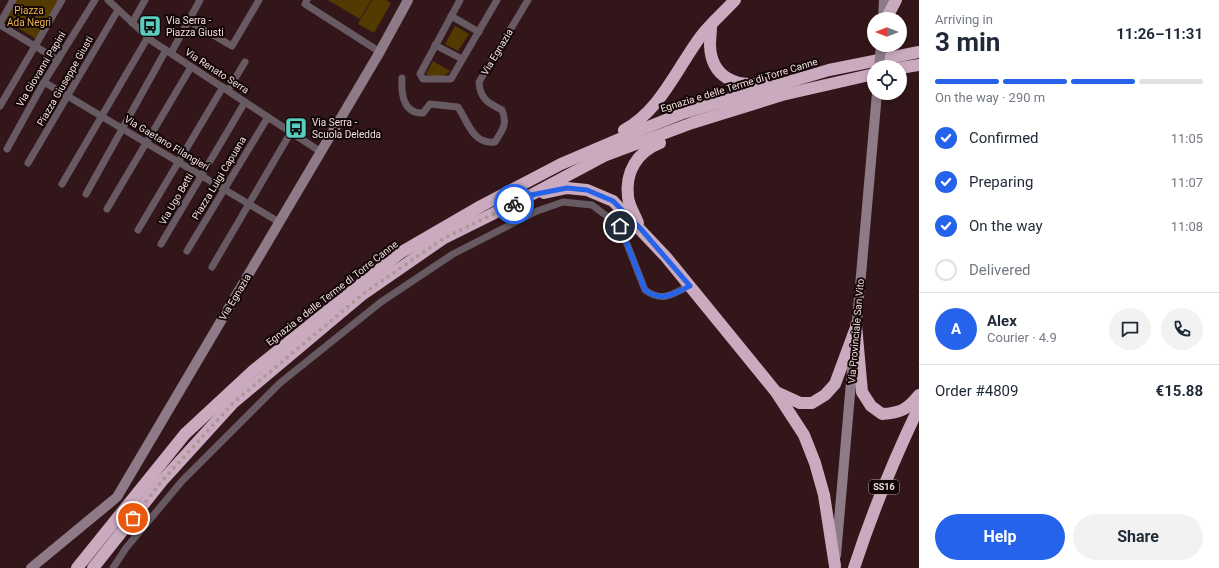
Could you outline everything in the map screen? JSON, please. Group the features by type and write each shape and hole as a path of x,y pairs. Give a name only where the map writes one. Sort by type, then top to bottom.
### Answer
{"highway":[{"path":"561,164 637,123 669,86 702,36 735,0"},
{"path":"890,12 896,0"},
{"path":"711,26 710,46 715,64 725,78 742,84 753,85 829,70"},
{"name":"Egnazia e delle Terme di Torre Canne","path":"77,568 185,434 254,370 400,253 480,206 561,164 683,113 829,70 919,51"},
{"path":"907,67 919,65"},
{"name":"Egnazia e delle Terme di Torre Canne","path":"93,568 162,481 233,403 363,294 444,238 531,195 604,156 692,123 782,95 867,76"},
{"path":"640,228 628,198 628,178 634,161 649,147 728,117 735,110"},
{"path":"531,195 567,188 587,190 613,201 640,228 690,286 776,392 804,435 815,463 824,495 835,567"},
{"path":"776,392 800,403 812,403 825,395 836,384 856,325"},
{"path":"856,325 862,392 871,406 882,414 897,413 911,405 919,395"},
{"name":"SS16","path":"854,568 870,521 902,443 919,407"}],"street":[{"path":"13,0 1,27 58,60"},
{"path":"0,106 62,0"},
{"name":"Via Giovanni Papini","path":"7,149 44,82 94,0"},
{"name":"Via Renato Serra","path":"108,0 148,37 169,52 321,152"},
{"path":"132,23 145,0"},
{"path":"86,194 122,128 189,21 200,0"},
{"path":"189,21 232,46 258,0"},
{"name":"Via Egnazia","path":"30,568 117,497 380,52 408,0"},
{"path":"460,0 420,74 423,79 451,79 496,0"},
{"name":"Via Egnazia","path":"402,78 401,92 407,106 418,114 423,113 430,104 458,107 474,136 489,143 495,142 504,126 505,118 502,110 487,103 479,88 479,82 528,0"},
{"path":"883,12 884,0"},
{"path":"306,2 380,52"},
{"name":"Piazza Giuseppe Giusti","path":"28,164 118,10"},
{"path":"451,16 479,32"},
{"path":"62,184 148,37"},
{"path":"435,45 462,59"},
{"path":"138,230 178,162 225,89 245,62"},
{"path":"107,209 191,66"},
{"name":"Via Gaetano Filangieri","path":"44,82 279,222"},
{"name":"Via Provinciale San Vito","path":"835,567 876,100"},
{"name":"Via Ugo Betti","path":"161,244 245,102"},
{"name":"Piazza Luigi Capuana","path":"187,251 223,189 268,117"},
{"path":"212,266 250,204 291,132"},
{"path":"113,568 126,548 182,481 280,383 381,302 453,254 537,211 563,202 592,205 620,226 645,290 654,297 667,296 690,286"}],"green space":[{"name":"Piazza Ada Negri","path":"16,0 59,0 36,39 5,20"},
{"path":"328,0 371,0 360,19"},
{"path":"372,0 386,0 391,3 374,33 358,24"},
{"path":"455,26 469,34 458,51 445,44"},
{"path":"433,61 450,71 446,75 439,76 426,74"}],"way so far":[{"path":"133,518 162,481 233,403 363,294 444,238 514,204"}],"place":[{"name":"Via Serra - Piazza Giusti","path":"150,26"},
{"name":"Via Serra - Scuola Deledda","path":"296,128"}],"route":[{"path":"514,204 531,195 567,188 587,190 613,201 640,228 690,286 667,296 654,297 645,290 633,254 620,226"}]}
